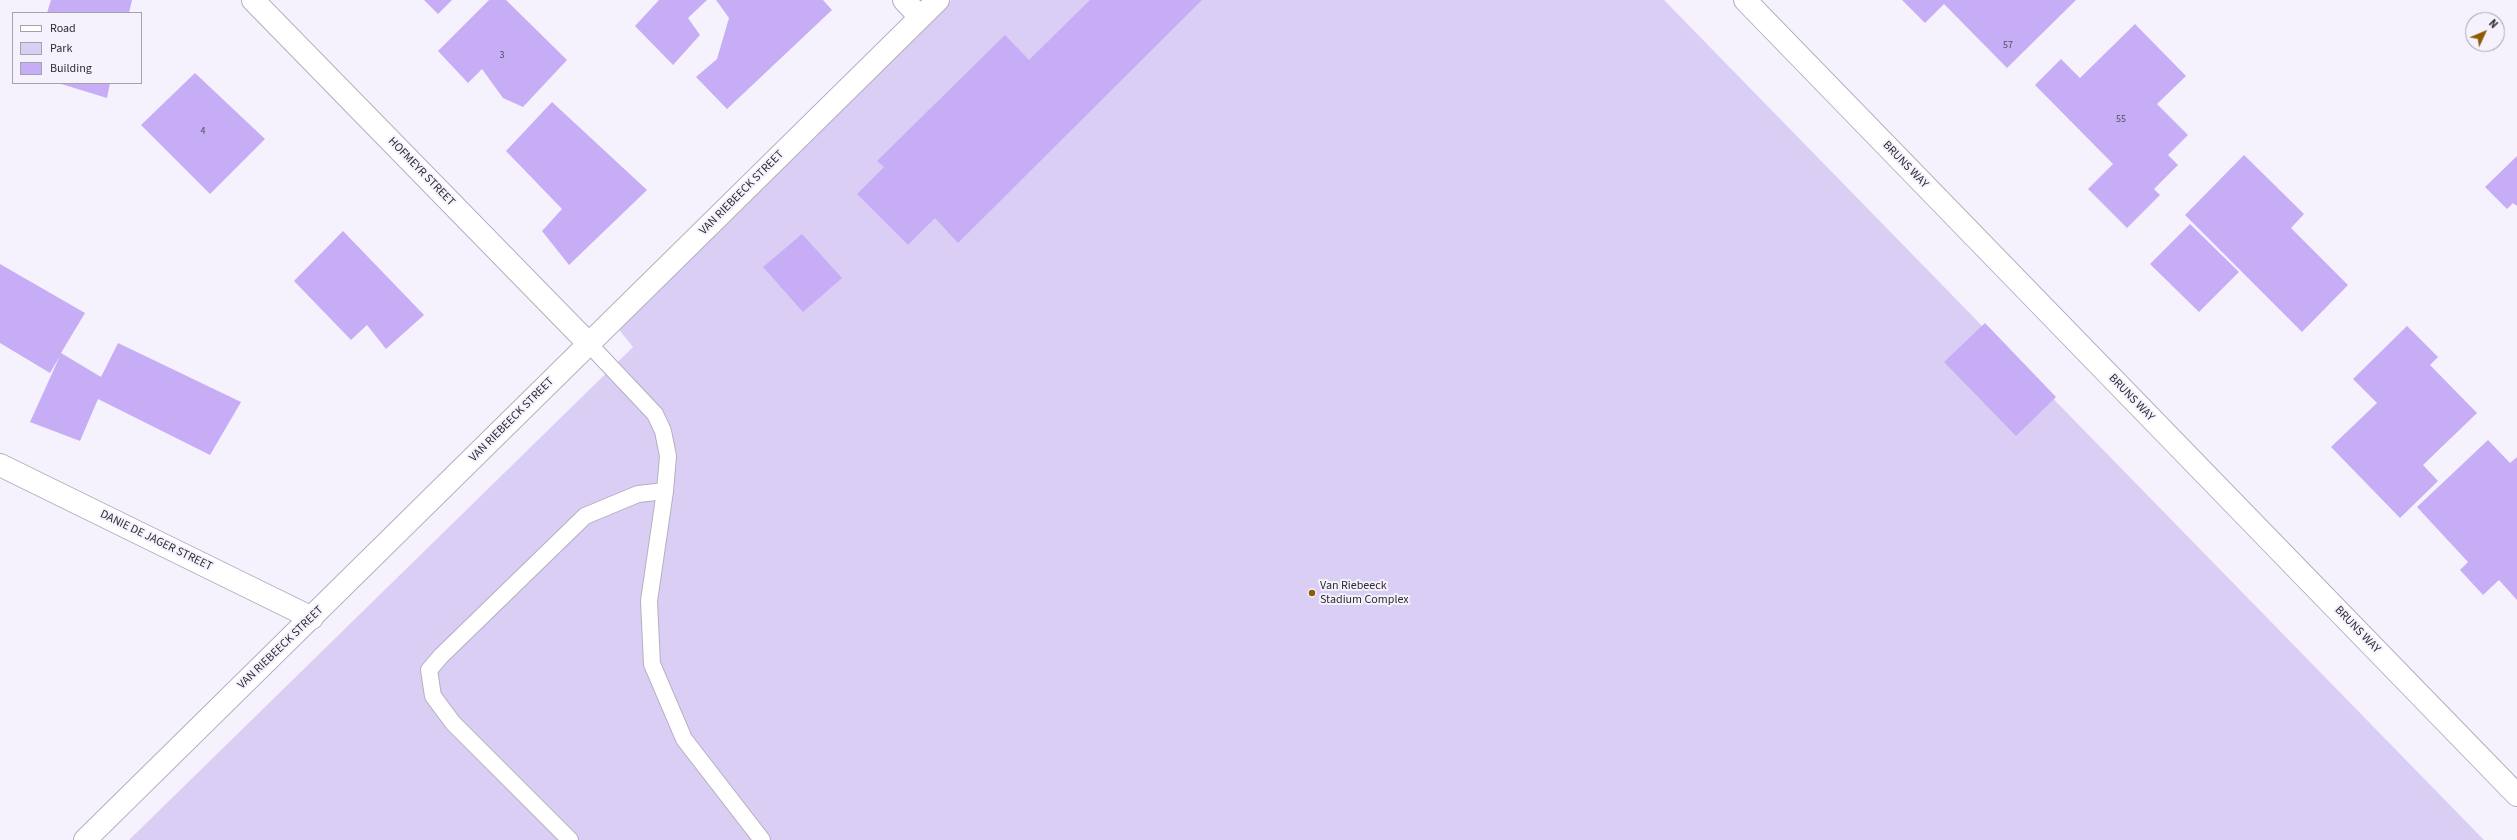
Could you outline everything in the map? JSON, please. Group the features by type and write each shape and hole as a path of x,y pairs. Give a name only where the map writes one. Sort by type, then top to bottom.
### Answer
{"street":[{"name":"HOFMEYR STREET","path":"253,0 589,344"},
{"path":"904,0 920,17"},
{"name":"VAN RIEBEECK STREET","path":"85,840 938,0"},
{"name":"BRUNS WAY","path":"1745,0 2517,795"},
{"name":"DANIE DE JAGER STREET","path":"0,464 312,618"}],"lane":[{"path":"589,344 655,414 663,431 668,456 665,491 650,602 652,664 684,739 762,840"},
{"path":"570,840 453,723 433,696 430,670 441,656 585,516 638,494 665,491"}],"green space":[{"name":"Van Riebeeck Stadium Complex","path":"951,0 1664,0 2484,840 129,840 633,347 616,326"}],"building":[{"path":"51,0 132,0 129,12 47,12"},
{"path":"424,0 452,0 438,14"},
{"path":"489,0 506,0 567,60 523,107 503,98 482,69 468,83 438,51"},
{"path":"659,0 707,0 688,18 700,35 673,65 635,26"},
{"path":"716,0 823,0 832,10 727,109 696,77 717,59 729,18"},
{"path":"1090,0 1202,0 958,243 935,218 908,245 857,194 884,167 877,161 1005,35 1029,60"},
{"path":"1902,0 2076,0 2007,68 1944,4 1925,23"},
{"path":"2135,24 2186,76 2157,104 2188,135 2168,155 2178,165 2154,189 2160,195 2127,228 2088,189 2113,164 2035,85 2061,59 2080,78"},
{"path":"195,73 265,139 210,194 141,125"},
{"path":"61,84 110,84 107,98"},
{"path":"552,102 647,190 569,265 542,231 562,209 506,151"},
{"path":"2244,155 2304,214 2291,228 2348,285 2302,332 2185,215"},
{"path":"2517,156 2517,206 2513,203 2507,209 2485,187"},
{"path":"2190,224 2239,272 2199,312 2150,264"},
{"path":"343,231 424,315 386,349 367,325 351,340 294,281"},
{"path":"802,234 842,278 803,312 763,267"},
{"path":"0,264 85,313 61,353 101,377 118,343 241,402 210,455 98,399 80,441 30,422 60,356 50,373 0,343"},
{"path":"1985,323 2056,397 2016,436 1944,362"},
{"path":"2407,326 2438,357 2430,365 2477,413 2423,465 2438,481 2400,518 2331,447 2377,403 2353,379"},
{"path":"2488,440 2510,463 2517,457 2517,600 2499,580 2483,595 2460,570 2468,562 2417,507"}],"place":[{"name":"Van Riebeeck Stadium Complex","path":"1312,593"}]}
